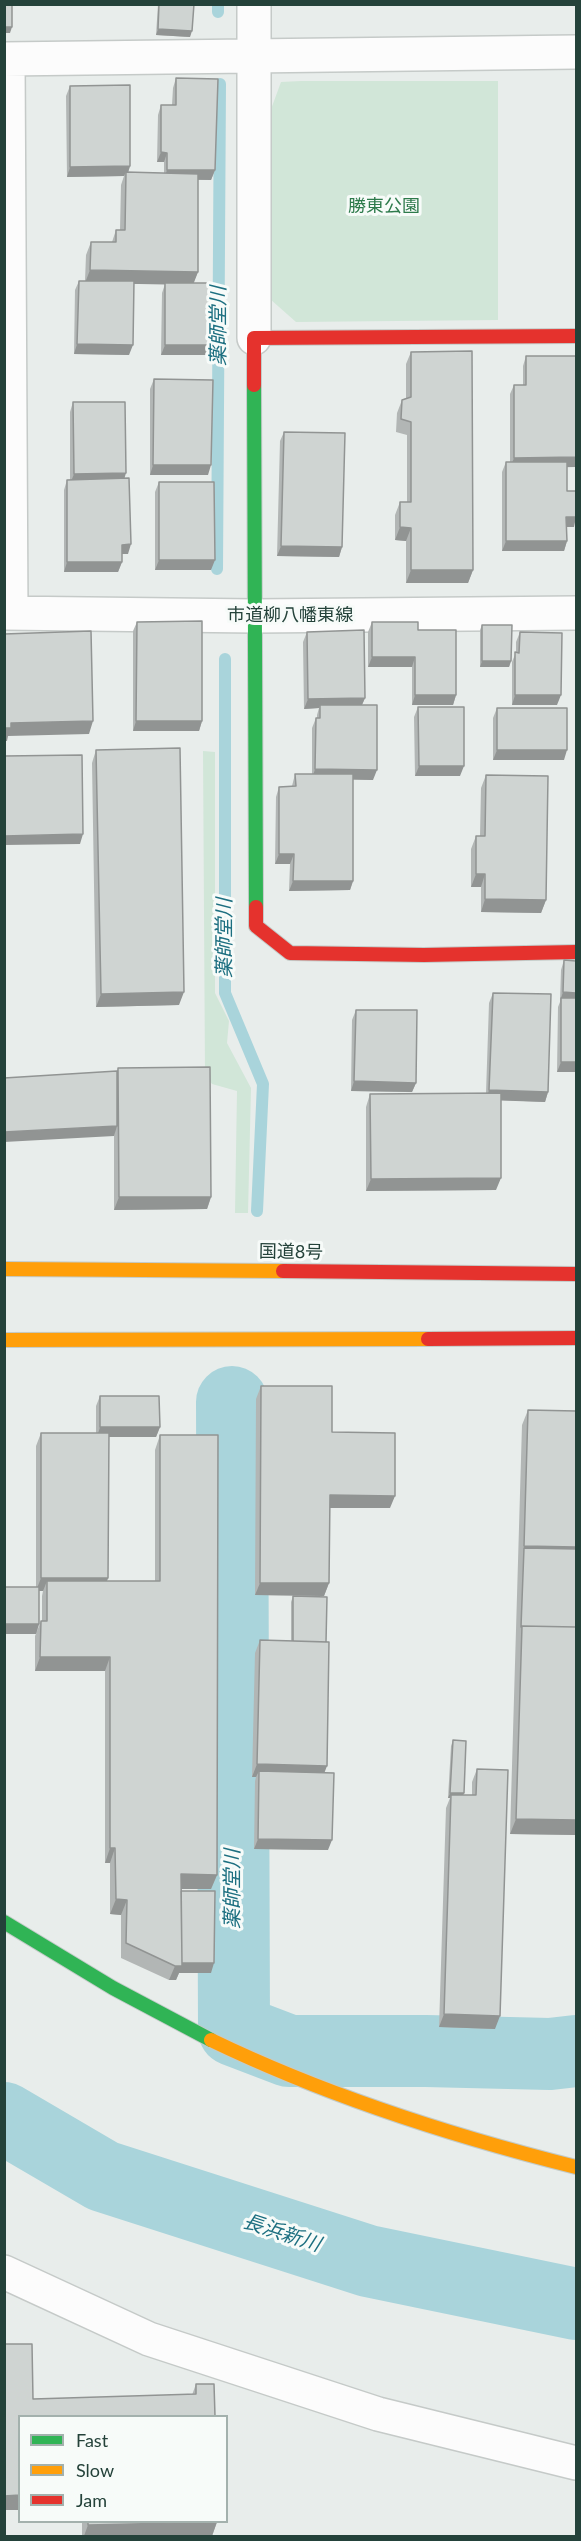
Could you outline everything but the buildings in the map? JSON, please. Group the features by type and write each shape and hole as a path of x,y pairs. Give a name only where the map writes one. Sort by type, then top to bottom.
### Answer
{"main road":[{"path":"576,336 254,339 256,926 290,953 424,956 576,952"},
{"name":"国道8号","path":"4,1269 576,1274"},
{"path":"4,1341 576,1338"},
{"path":"4,1922 94,1979 224,2047 311,2084 380,2109 544,2160 576,2167"}],"street":[{"path":"254,4 254,339"},
{"path":"8,613 6,59 576,52"},
{"name":"市道柳八幡東線","path":"8,613 255,616 576,614"},
{"path":"4,2272 149,2339 378,2414 576,2463"}],"green space":[{"name":"勝東公園","path":"498,81 498,320 296,322 270,299 270,112 281,82"},
{"path":"203,751 215,752 215,993 229,1021 227,1043 251,1088 248,1213 235,1213 237,1091 212,1084 205,1075"}],"waterway":[{"name":"薬師堂川","path":"218,4 218,12"},
{"name":"薬師堂川","path":"217,569 220,84"},
{"name":"薬師堂川","path":"225,659 225,993 263,1084 257,1211"},
{"name":"薬師堂川","path":"232,1402 234,2030 289,2051 550,2054 576,2051"},
{"name":"長浜新川","path":"4,2118 103,2176 368,2261 576,2304"}],"traffic: fast":[{"path":"254,385 256,907"},
{"path":"4,1922 113,1988 211,2040"}],"traffic: slow":[{"path":"4,1269 283,1271"},
{"path":"4,1340 428,1339"},
{"path":"211,2040 300,2079 390,2113 483,2142 576,2167"}],"traffic: jam":[{"path":"254,385 254,338 576,336"},
{"path":"256,907 256,926 290,953 424,955 576,952"},
{"path":"283,1271 576,1274"},
{"path":"428,1339 576,1338"}]}
